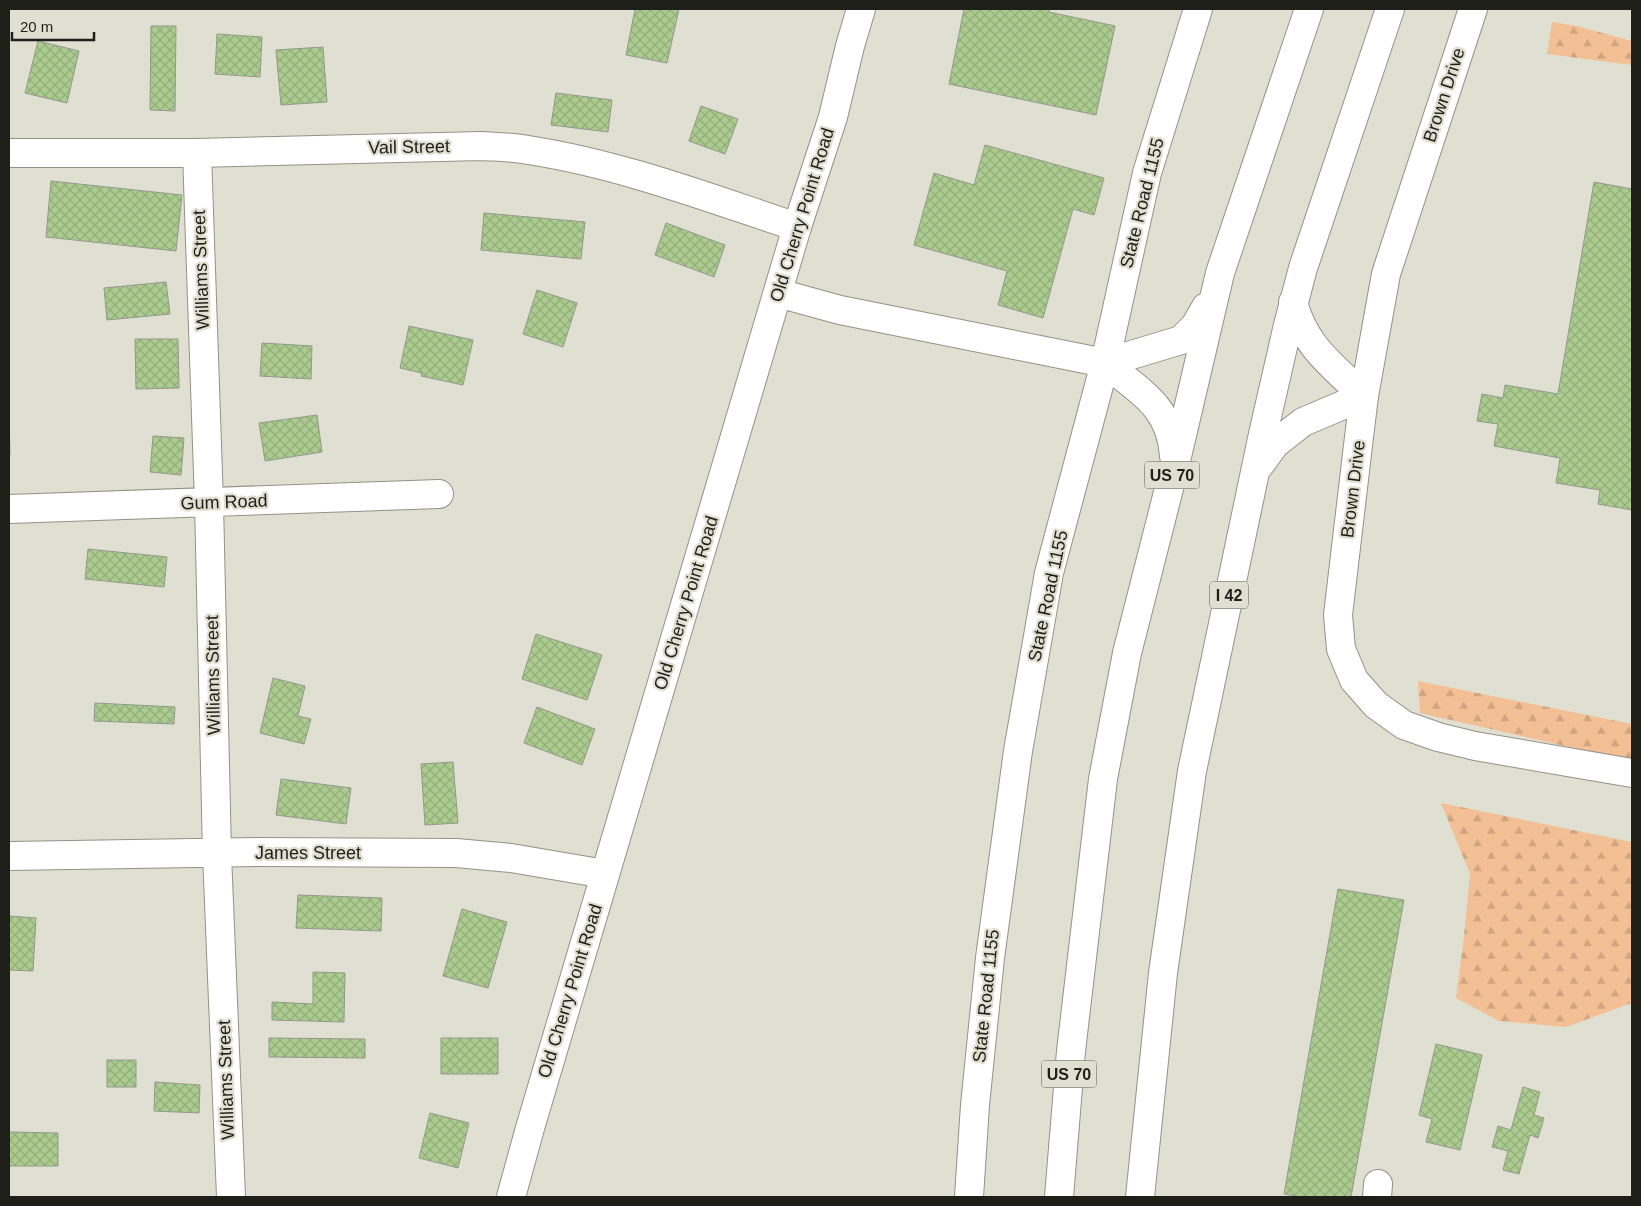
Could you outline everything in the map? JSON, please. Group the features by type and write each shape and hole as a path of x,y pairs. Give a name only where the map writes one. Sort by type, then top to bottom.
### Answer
{"main road":[{"name":"Old Cherry Point Road","path":"512,1197 530,1128 797,227 833,117 861,9"},
{"name":"State Road 1155","path":"969,1197 975,1105 989,968 1018,751 1050,573 1105,363 1147,173 1198,9"},
{"name":"US 70","path":"1059,1197 1071,1051 1104,779 1127,653 1220,273 1309,9"},
{"name":"I 42","path":"1140,1197 1163,973 1192,771 1255,472 1294,302 1303,268 1390,9"},
{"name":"Brown Drive","path":"1473,9 1386,274 1364,396 1338,615 1341,649 1354,680 1376,705 1404,725 1438,737 1475,746 1632,774"},
{"name":"Vail Street","path":"9,153 197,153 482,146 525,149 568,157 650,178 797,227"},
{"name":"Williams Street","path":"197,153 209,503 217,854 231,1197"},
{"path":"1105,363 1181,340 1195,326 1220,273"},
{"path":"778,293 840,310 1105,363 1154,402 1164,416 1170,431 1174,465"},
{"path":"1255,472 1276,444 1302,422 1364,396 1312,344 1297,319 1294,302"},
{"name":"Gum Road","path":"9,509 439,494"},
{"name":"James Street","path":"9,856 261,852 456,852 511,858 605,874"}],"green space":[{"path":"1552,22 1577,26 1632,41 1632,65 1547,54"},
{"path":"1418,681 1632,724 1632,758 1596,753 1420,713"},
{"path":"1441,803 1632,842 1632,1003 1566,1027 1499,1021 1456,998 1470,874"}],"building":[{"path":"635,9 679,9 667,63 626,55"},
{"path":"964,9 1050,9 1049,12 1115,26 1096,115 949,84"},
{"path":"151,26 176,26 175,111 150,110"},
{"path":"217,34 262,37 260,77 215,74"},
{"path":"38,41 79,51 67,103 25,93"},
{"path":"323,47 327,102 281,105 276,50"},
{"path":"556,93 612,100 608,132 551,125"},
{"path":"701,106 738,119 725,154 689,141"},
{"path":"985,145 1104,178 1094,215 1073,209 1043,318 998,305 1007,271 914,245 934,173 974,185"},
{"path":"51,181 182,195 176,251 46,237"},
{"path":"1594,182 1632,189 1632,510 1598,504 1600,490 1556,483 1560,458 1494,446 1498,424 1477,421 1482,394 1503,398 1505,385 1558,394"},
{"path":"484,213 585,222 581,259 481,250"},
{"path":"666,223 725,245 714,277 655,255"},
{"path":"166,282 170,314 107,320 104,288"},
{"path":"537,290 577,303 563,347 523,334"},
{"path":"409,326 473,340 463,385 421,376 422,373 400,368"},
{"path":"135,339 178,339 179,388 136,389"},
{"path":"262,343 312,346 311,379 260,376"},
{"path":"9,411 10,455 9,455"},
{"path":"317,415 322,452 265,461 259,423"},
{"path":"153,436 184,438 181,475 150,472"},
{"path":"88,549 167,557 164,587 85,579"},
{"path":"536,634 602,655 587,700 522,679"},
{"path":"273,678 305,686 298,716 311,719 304,744 260,733"},
{"path":"95,703 175,707 174,724 94,721"},
{"path":"537,707 595,729 582,765 524,743"},
{"path":"453,762 458,823 425,825 421,764"},
{"path":"281,779 351,788 346,824 276,815"},
{"path":"1338,889 1404,900 1351,1197 1303,1197 1284,1194"},
{"path":"298,895 382,898 381,931 296,928"},
{"path":"462,909 507,922 488,988 443,976"},
{"path":"9,916 36,918 33,971 9,970"},
{"path":"313,972 345,973 344,1022 272,1020 272,1002 313,1004"},
{"path":"269,1038 365,1039 365,1058 269,1057"},
{"path":"441,1038 498,1038 498,1074 441,1074"},
{"path":"1436,1044 1482,1055 1460,1150 1426,1142 1432,1119 1419,1115"},
{"path":"107,1060 136,1060 136,1087 107,1087"},
{"path":"155,1082 200,1085 199,1113 154,1111"},
{"path":"1523,1087 1540,1092 1534,1115 1544,1118 1538,1138 1530,1135 1519,1174 1503,1170 1508,1151 1492,1147 1498,1126 1511,1130"},
{"path":"430,1113 469,1123 458,1168 419,1158"},
{"path":"9,1132 58,1133 58,1166 9,1166"}]}
